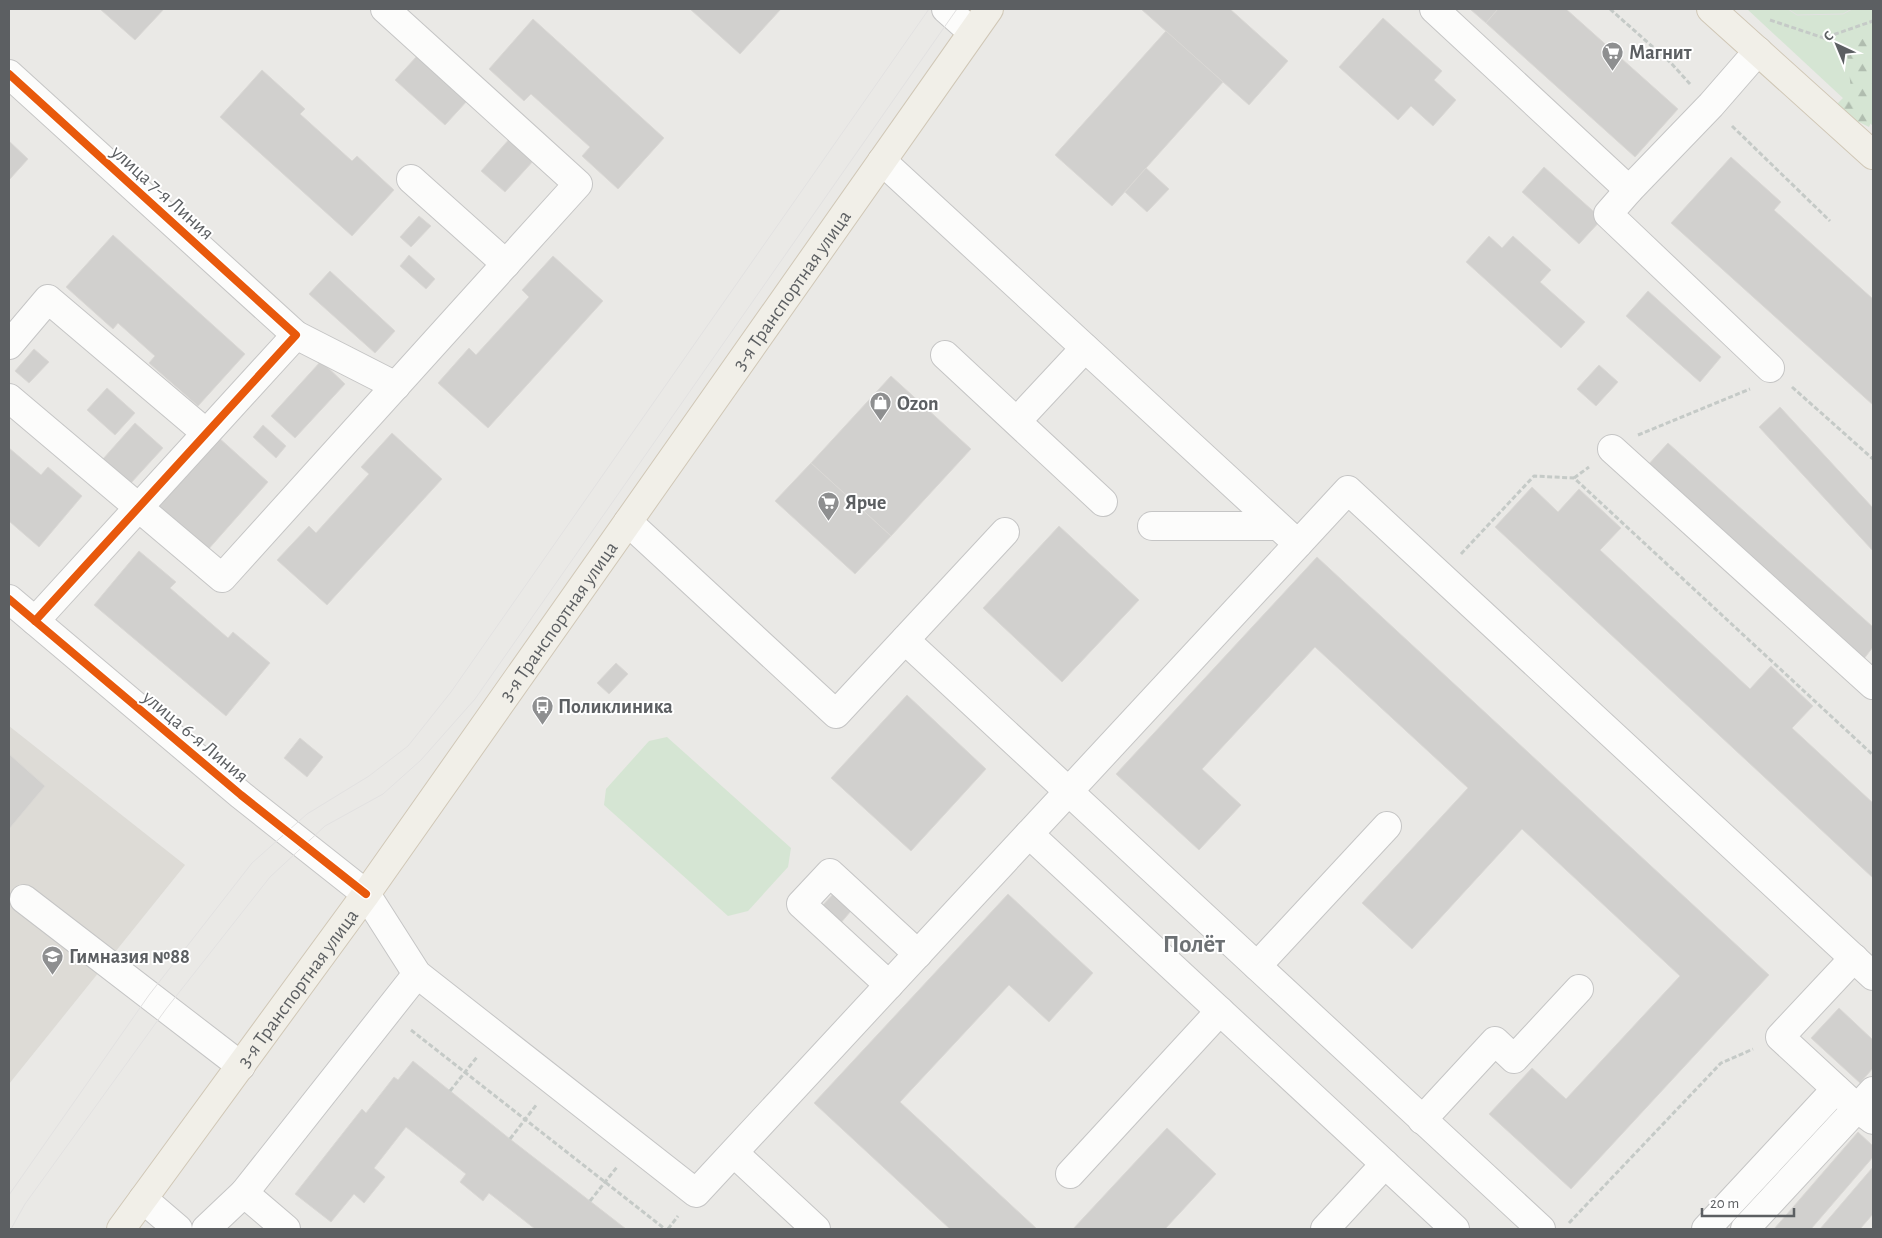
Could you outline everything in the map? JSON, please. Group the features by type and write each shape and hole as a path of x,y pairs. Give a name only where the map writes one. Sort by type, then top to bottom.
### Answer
{"main road":[{"name":"3-я Транспортная улица","path":"121,1229 366,894 989,9"},
{"path":"1711,9 1873,155"}],"street":[{"path":"9,398 222,578 578,184 385,9"},
{"path":"946,9 972,32"},
{"path":"1434,9 1629,190"},
{"path":"1758,51 1711,106 1608,214 1770,368"},
{"name":"улица 7-я Линия","path":"9,74 296,334 396,386"},
{"path":"882,161 1298,544"},
{"path":"411,179 506,264"},
{"path":"9,345 48,299 206,434"},
{"path":"35,621 296,334"},
{"path":"1017,421 1085,348"},
{"path":"945,355 1103,502"},
{"path":"1612,449 1873,685"},
{"path":"816,1229 734,1153 1348,490 1873,976"},
{"path":"628,522 836,714 1006,532"},
{"path":"1152,526 1277,526"},
{"name":"улица 6-я Линия","path":"9,599 241,795 366,894 417,974 696,1193 734,1153"},
{"path":"905,640 1540,1229"},
{"path":"1257,966 1387,826"},
{"path":"1029,834 1456,1229"},
{"path":"889,985 801,904 830,873 918,954"},
{"path":"24,899 241,1066"},
{"path":"1745,1229 1868,1107 1836,1089 1780,1038 1854,958"},
{"path":"206,1229 244,1193 417,974"},
{"path":"1422,1120 1495,1041 1514,1059 1579,989"},
{"path":"1070,1174 1220,1011"},
{"path":"1706,1229 1836,1089"},
{"path":"1325,1229 1385,1164"},
{"path":"244,1193 286,1229"},
{"path":"143,1199 178,1229"}],"path":[{"path":"1761,17 1824,38 1873,21"},
{"path":"1574,478 1622,442 1762,384 1770,368 1873,459"},
{"path":"1441,576 1534,476 1574,478 1873,755"},
{"path":"387,1011 665,1229"},
{"path":"450,1091 494,1035"},
{"path":"1563,1229 1720,1063 1780,1038"},
{"path":"510,1138 555,1082"},
{"path":"590,1202 635,1145"}],"shaded area":[{"name":"Гимназия №88","path":"9,726 185,865 9,1084"}],"green space":[{"path":"1747,9 1873,9 1873,126"},
{"path":"1873,38 1873,106 1871,108 1873,118 1869,127 1859,122 1849,123 1834,107 1851,90 1847,52 1862,39"},
{"path":"667,737 791,848 788,867 748,911 728,916 604,805 606,789 649,741"}],"building":[{"path":"100,9 164,9 135,40"},
{"path":"690,9 781,9 740,54"},
{"path":"1141,9 1230,9 1288,61 1249,105"},
{"path":"1470,9 1498,9 1486,23"},
{"path":"1498,9 1566,9 1678,109 1635,157 1486,23"},
{"path":"1383,18 1442,71 1434,80 1456,100 1433,126 1411,106 1398,120 1339,67"},
{"path":"533,19 664,138 618,189 582,156 590,147 531,94 524,101 489,69"},
{"path":"1166,31 1223,82 1112,206 1055,155"},
{"path":"417,56 467,101 445,125 395,80"},
{"path":"262,70 305,109 300,114 352,161 357,156 394,190 352,236 220,117"},
{"path":"511,137 535,159 505,192 481,171"},
{"path":"9,141 28,159 9,180"},
{"path":"1731,157 1781,202 1774,210 1873,299 1873,405 1671,223"},
{"path":"1544,167 1602,219 1579,244 1522,192"},
{"path":"1146,168 1169,189 1147,212 1125,192"},
{"path":"419,216 431,226 411,247 400,237"},
{"path":"113,235 245,354 198,406 149,363 155,356 118,323 113,329 66,287"},
{"path":"1489,236 1502,248 1513,236 1551,270 1540,282 1585,322 1561,348 1466,262"},
{"path":"409,255 435,279 426,289 400,266"},
{"path":"553,256 603,301 488,428 438,383 469,348 476,355 529,297 522,290"},
{"path":"330,271 395,331 375,353 309,294"},
{"path":"1648,291 1721,357 1700,382 1626,316"},
{"path":"34,349 49,362 29,383 15,371"},
{"path":"321,361 345,384 295,438 271,416"},
{"path":"1599,365 1618,382 1596,406 1577,389"},
{"path":"891,376 971,449 891,536 811,463"},
{"path":"107,388 135,413 115,435 87,410"},
{"path":"1780,407 1873,508 1873,551 1759,427"},
{"path":"135,423 163,448 130,484 103,459"},
{"path":"263,425 286,446 276,458 253,437"},
{"path":"392,433 442,479 327,605 277,560 309,526 316,533 369,474 361,467"},
{"path":"218,437 268,482 206,552 155,507"},
{"path":"1668,443 1873,627 1873,647 1863,660 1647,466"},
{"path":"9,448 41,475 48,467 82,496 39,547 9,521"},
{"path":"811,463 891,536 855,574 775,501"},
{"path":"1532,487 1558,512 1579,489 1621,528 1600,550 1750,689 1771,666 1813,706 1792,728 1873,803 1873,878 1495,527"},
{"path":"1059,526 1139,600 1062,682 983,608"},
{"path":"139,551 176,582 170,588 228,638 233,632 270,663 226,716 94,605"},
{"path":"1317,557 1769,975 1571,1189 1489,1114 1532,1068 1566,1099 1680,976 1522,829 1412,949 1362,903 1468,788 1315,647 1202,769 1241,805 1199,850 1116,774"},
{"path":"616,663 628,674 609,694 597,683"},
{"path":"907,695 986,769 911,851 831,778"},
{"path":"300,738 323,757 307,777 284,758"},
{"path":"9,754 45,786 9,829"},
{"path":"838,889 856,905 839,925 820,908"},
{"path":"1008,894 1093,973 1049,1022 1009,985 900,1102 1037,1229 950,1229 814,1103"},
{"path":"1839,1008 1873,1040 1873,1068 1860,1083 1811,1038"},
{"path":"413,1061 626,1229 535,1229 489,1193 483,1201 460,1182 466,1174 406,1127 374,1168 385,1177 364,1203 354,1194 331,1222 295,1194 362,1109 366,1113 394,1077 398,1080"},
{"path":"1167,1128 1216,1174 1165,1229 1073,1229"},
{"path":"1858,1132 1873,1146 1873,1157 1811,1229 1774,1229"},
{"path":"1873,1167 1873,1214 1860,1229 1820,1229"}],"tram line":[{"path":"9,1195 149,995 252,863 307,814 369,776 408,746 451,692 929,9"},
{"path":"11,1229 25,1204 166,1009 270,877 325,826 383,794 421,760 475,699 957,9"},
{"path":"1788,9 1797,15 1843,14 1852,9"}],"cycle path":[{"path":"9,74 296,335 35,621"},
{"path":"9,599 241,795 366,894"}],"place":[{"name":"Магнит","path":"1613,71"},
{"name":"Ozon","path":"881,422"},
{"name":"Ярче","path":"829,521"},
{"name":"Поликлиника","path":"542,725"},
{"name":"Гимназия №88","path":"53,975"}],"district":[{"name":"Полёт","path":"1194,943"}]}
